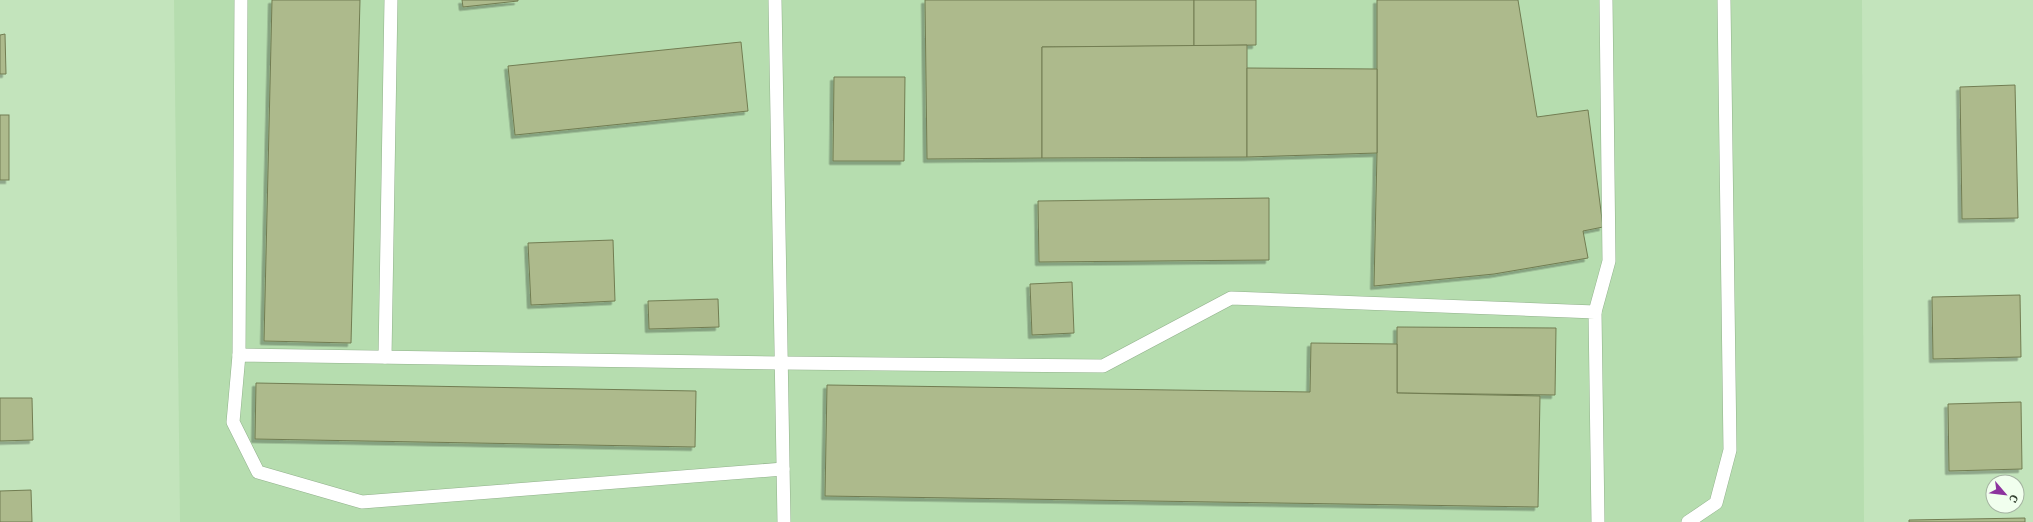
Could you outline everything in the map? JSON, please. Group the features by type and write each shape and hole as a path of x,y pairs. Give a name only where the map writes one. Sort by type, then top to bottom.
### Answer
{"lane":[{"path":"241,0 239,355 234,422 258,472 362,502 783,469"},
{"path":"385,357 391,0"},
{"path":"775,0 784,522"},
{"path":"1598,522 1595,312 1609,261 1606,0"},
{"path":"1688,522 1716,503 1730,450 1724,0"},
{"path":"239,355 1103,366 1230,298 1595,312"}],"shaded area":[{"path":"174,0 1862,0 1864,522 180,522"}],"building":[{"path":"272,0 360,0 351,343 264,341"},
{"path":"462,0 518,0 518,1 463,7"},
{"path":"925,0 1194,0 1194,46 1042,47 1042,158 927,159"},
{"path":"1194,0 1256,0 1256,45 1194,46"},
{"path":"1377,0 1518,0 1537,117 1588,110 1603,227 1583,231 1588,258 1494,274 1374,286 1377,153"},
{"path":"5,34 6,74 0,74 0,35"},
{"path":"741,42 748,111 515,135 508,66"},
{"path":"1247,45 1247,157 1042,158 1042,47"},
{"path":"1247,68 1377,69 1377,153 1247,157"},
{"path":"834,77 905,77 904,161 833,161"},
{"path":"2015,85 2018,218 1962,219 1960,87"},
{"path":"0,115 9,115 9,180 0,180"},
{"path":"1269,198 1269,260 1039,262 1038,201"},
{"path":"613,240 615,301 531,305 528,243"},
{"path":"1072,282 1074,333 1032,335 1030,284"},
{"path":"2020,295 2021,357 1933,359 1932,297"},
{"path":"718,299 719,327 649,329 648,301"},
{"path":"1397,327 1556,328 1555,395 1397,393"},
{"path":"1311,343 1397,344 1397,393 1540,396 1538,507 825,496 827,385 1310,392"},
{"path":"256,383 696,391 695,447 255,439"},
{"path":"0,398 32,398 33,440 0,441"},
{"path":"2021,402 2022,469 1949,471 1948,404"},
{"path":"31,490 32,522 0,522 0,491"},
{"path":"2025,518 2025,522 1909,522 1909,520"}]}
